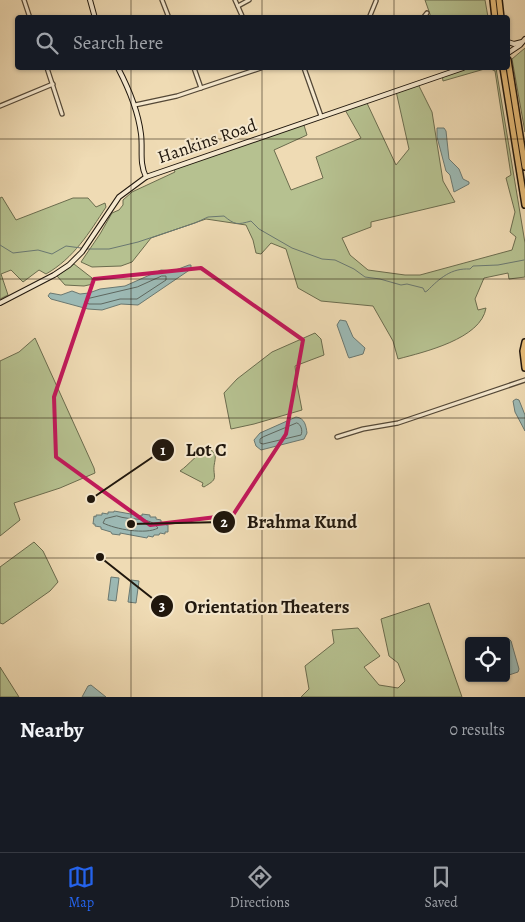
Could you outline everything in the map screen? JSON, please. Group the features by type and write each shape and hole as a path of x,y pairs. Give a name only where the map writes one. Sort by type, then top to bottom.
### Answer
{"highway":[{"path":"493,0 495,15"},
{"path":"499,0 501,15"},
{"path":"503,70 525,205"},
{"path":"510,70 525,167"},
{"path":"525,342 523,351 525,368"}],"main road":[{"path":"90,0 94,15"},
{"path":"510,43 514,44 524,40"},
{"path":"510,52 520,46 524,40"},
{"path":"119,70 135,105 141,136 142,168 146,177"},
{"name":"Hankins Road","path":"0,303 54,275 69,265 82,252 118,199 146,177 457,70"},
{"path":"500,70 504,78"}],"street":[{"path":"24,0 29,15"},
{"path":"162,0 168,15"},
{"path":"235,0 242,15"},
{"path":"238,6 249,0"},
{"path":"371,15 376,1"},
{"path":"48,70 62,114"},
{"path":"195,70 201,88"},
{"path":"135,105 164,99 255,70"},
{"path":"305,70 321,116"},
{"path":"0,106 53,84"},
{"path":"337,437 364,429 398,423 525,380"}],"highlighted area":[{"path":"201,268 303,340 286,434 233,515 150,525 56,457 54,397 94,279"}],"green space":[{"path":"425,0 485,0 488,15 430,15"},
{"path":"525,48 525,132 512,59"},
{"path":"450,70 481,70 443,81 442,75 451,72"},
{"path":"493,70 496,70 525,243 525,277 509,279 508,273 484,278 475,299 478,310 486,308 482,319 463,336 450,342 398,359 393,341 373,306 321,301 298,288 286,249 271,243 261,254 256,253 253,240 246,225 206,219 151,238 132,262 121,266 92,267 81,262 112,213 119,210 123,205 123,200 132,192 175,172 173,167 303,122 307,135 274,150 291,190 323,178 316,157 361,138 344,108 366,101 396,165 409,149 396,91 418,84 432,112 443,181 455,202 371,222 371,227 342,238 350,255 368,270 420,275 512,250 516,237 510,232 515,212 506,178 511,175 495,71"},
{"path":"2,197 16,220 73,198 88,198 96,207 105,203 106,207 73,253 56,268 46,274 39,270 23,282 11,270 1,274 8,295 0,299 0,198"},
{"path":"74,264 92,278 93,284 84,286 65,285 57,276"},
{"path":"315,333 321,339 324,355 295,366 302,410 231,429 224,393 237,379 272,352"},
{"path":"35,338 95,473 60,488 14,503 20,520 0,536 0,361 19,352"},
{"path":"209,449 215,456 214,477 204,487 202,486 203,483 180,471 202,452"},
{"path":"34,542 43,551 58,582 50,591 3,624 0,623 0,567"},
{"path":"429,603 462,697 301,697 309,689 305,666 334,643 332,630 358,628 380,656 364,667 379,685 398,688 405,681 398,663 389,656 381,619"},
{"path":"0,667 19,697 0,697"}],"water":[{"path":"437,128 444,128 446,131 449,159 459,169 463,179 469,182 469,184 454,192 450,175 446,171 437,137"},
{"path":"191,265 191,269 138,305 121,304 102,310 88,309 51,299 48,296 50,293 61,295 72,291 80,294 125,286 161,270 173,271"},
{"path":"340,320 346,321 353,337 365,348 363,354 349,358 337,325"},
{"path":"519,400 525,415 525,431 515,412 513,401"},
{"path":"296,417 301,419 305,425 307,433 304,439 261,450 256,446 254,440 260,433"},
{"path":"114,511 156,517 156,519 168,525 168,532 154,535 153,537 148,536 147,538 120,533 120,535 112,534 93,524 94,516"},
{"path":"111,577 119,578 116,601 108,600"},
{"path":"131,580 139,581 136,603 128,602"},
{"path":"510,640 519,669 518,672 510,675"},
{"path":"91,685 106,697 82,697 88,686"}],"waterway":[{"path":"87,249 109,249 138,242 208,217 224,216 236,223 251,221 259,229 292,248 322,259 335,260 354,269 365,277 401,285 407,284 423,288 425,292 441,278 457,270 470,269 473,266 498,265 524,260"},
{"path":"0,245 13,253 38,250 52,254 66,246 81,248"}],"place":[{"name":"Lot C","path":"91,499"},
{"name":"Brahma Kund","path":"131,524"},
{"name":"Orientation Theaters","path":"100,557"}]}
